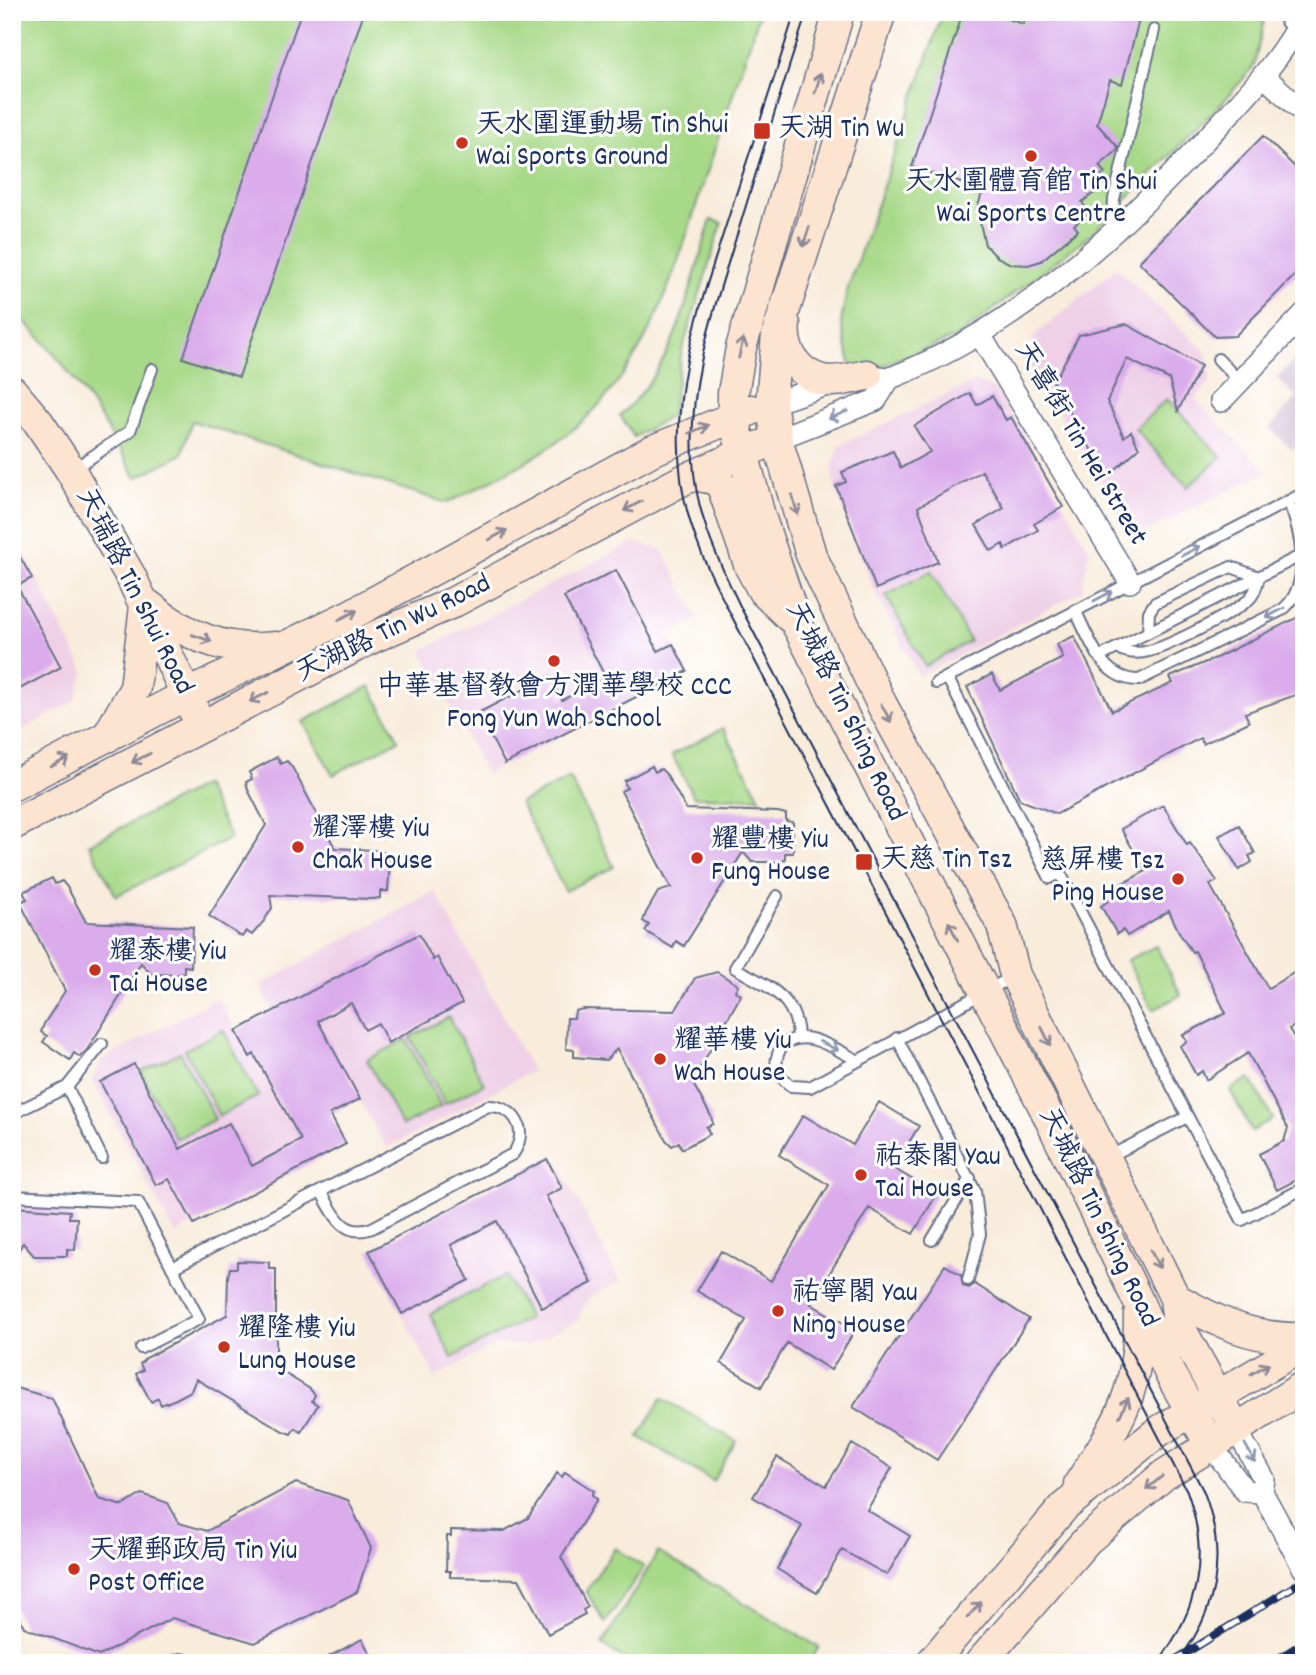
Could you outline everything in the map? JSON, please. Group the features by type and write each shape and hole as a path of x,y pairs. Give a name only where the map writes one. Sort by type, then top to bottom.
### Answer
{"main road":[{"name":"天城路 Tin Shing Road","path":"839,12 751,311 736,373 733,416 742,453 796,623 977,996 1044,1107 1190,1412 1210,1444"},
{"name":"天城路 Tin Shing Road","path":"881,12 777,334 771,403 777,439 811,555 823,585 882,705 1002,925 1015,975 1175,1298 1178,1324 1235,1427"},
{"path":"789,296 784,336 787,350 797,364 824,380 878,377"},
{"name":"天瑞路 Tin Shui Road","path":"12,391 39,423 71,471 145,602 202,727"},
{"name":"天湖路 Tin Wu Road","path":"12,786 186,695 352,614 651,451 771,403"},
{"name":"天湖路 Tin Wu Road","path":"12,825 374,638 452,603 694,475 777,439"},
{"path":"694,475 714,479 722,486 750,567 763,591 796,623"},
{"path":"145,602 167,621 195,637 241,648 287,645"},
{"path":"107,737 135,688 145,602"},
{"path":"924,782 939,849 988,945 991,960 977,996"},
{"path":"1175,1298 1208,1317 1247,1333 1282,1339 1304,1338"},
{"path":"931,1663 1064,1507 1112,1432 1133,1387 1139,1352 1139,1303"},
{"path":"1064,1507 1159,1432 1304,1345"},
{"path":"980,1663 1087,1540 1164,1475 1235,1427 1304,1386"}],"street":[{"path":"771,403 878,377 980,335 1025,304 1117,231 1264,76 1301,29"},
{"path":"1264,76 1304,113"},
{"path":"1221,401 1304,314"},
{"name":"天喜街 Tin Hei Street","path":"980,335 1130,582"},
{"path":"777,439 876,400 878,377"},
{"path":"1235,1427 1264,1479 1262,1492 1304,1569"},
{"path":"1210,1444 1245,1491 1262,1492"}],"lane":[{"path":"1284,12 1301,29"},
{"path":"1117,231 1113,218 1114,199 1154,30"},
{"path":"1218,359 1240,383"},
{"path":"71,471 130,431 152,369"},
{"path":"936,683 1304,493"},
{"path":"1075,610 1099,657 1113,674 1126,680 1139,680 1282,610 1298,592 1300,556 1296,521 1288,501"},
{"path":"1099,657 1300,556"},
{"path":"1148,632 1149,612 1155,603 1224,569 1239,567 1259,577"},
{"path":"1117,649 1127,653 1149,652 1172,642 1243,605 1256,589 1259,577"},
{"path":"947,677 1050,878 1060,873 1065,881 1242,1220 1304,1188"},
{"path":"777,896 735,968 782,995 795,1016 798,1037"},
{"path":"857,1059 808,1037 798,1037 789,1040 777,1054 778,1073 791,1086 810,1087 1015,975"},
{"path":"897,1038 970,1178 978,1204 980,1234 968,1280"},
{"path":"12,1115 67,1087 102,1044"},
{"path":"67,1087 102,1158"},
{"path":"172,1268 321,1191 488,1106 497,1106 513,1114 521,1129 518,1146 506,1159 364,1231 346,1228 339,1223 321,1191"},
{"path":"1107,1158 1187,1117"},
{"path":"12,1133 12,1142"},
{"path":"932,1240 970,1178"},
{"path":"12,1196 138,1202 199,1318 141,1348"},
{"path":"169,1663 181,1659 197,1663"}],"shaded area":[{"path":"1116,268 1204,350 1210,364 1210,382 1195,399 1267,471 1136,537 1030,366 1033,337"},
{"path":"1304,350 1304,438 1293,450 1269,428 1297,398 1277,378"},
{"path":"976,381 998,391 1089,548 1082,591 919,676 873,588 834,485 832,468 840,445"},
{"path":"12,530 84,671 75,701 12,735"},
{"name":"中華基督教會方潤華學校 CCC Fong Yun Wah School","path":"634,542 663,551 698,618 668,634 687,671 486,774 422,650"},
{"path":"435,891 532,1071 387,1148 359,1099 330,1114 346,1144 175,1234 92,1080 103,1059 218,998 236,1031 273,1011 260,985"},
{"path":"554,1155 620,1281 591,1296 576,1321 528,1346 497,1344 435,1377 369,1251"}],"green space":[{"name":"天水圍運動場 Tin Shui Wai Sports Ground","path":"12,12 760,12 669,285 644,342 608,394 571,432 520,465 447,503 192,421 182,454 136,478 81,389 49,347 12,309"},
{"name":"天水圍體育館 Tin Shui Wai Sports Centre","path":"943,12 1266,12 1254,66 1223,102 1090,235 959,336 870,370 850,363 841,323 846,294"},
{"path":"711,220 722,223 682,350 671,416 634,437 620,415 640,395 668,350 679,325"},
{"path":"1167,399 1221,457 1188,487 1135,429"},
{"path":"931,571 970,641 925,666 886,596"},
{"path":"370,686 399,740 333,775 303,722"},
{"path":"723,728 760,798 694,797 672,755"},
{"path":"570,778 614,867 565,891 520,803"},
{"path":"204,785 231,838 116,896 89,844"},
{"path":"1156,946 1181,995 1153,1010 1127,960"},
{"path":"449,1017 484,1084 445,1104 410,1037"},
{"path":"223,1030 258,1096 219,1116 185,1050"},
{"path":"406,1039 441,1106 402,1126 367,1060"},
{"path":"180,1052 215,1119 176,1139 141,1072"},
{"path":"1250,1078 1273,1119 1252,1131 1230,1090"},
{"path":"506,1275 529,1318 452,1358 430,1314"},
{"path":"662,1398 736,1441 713,1481 639,1437"},
{"path":"615,1548 644,1567 605,1623 586,1591"},
{"path":"658,1552 819,1647 809,1663 632,1663 602,1645"}],"building":[{"path":"301,12 364,12 239,377 183,358"},
{"path":"963,12 986,12 1023,24 1026,12 1141,12 1122,84 1110,80 1097,124 1118,147 1117,151 1099,166 1105,173 1090,183 1097,191 1082,202 1089,213 1074,225 1078,230 1041,261 1028,265 1011,264 997,257 985,245 977,209 983,190 912,167"},
{"path":"1263,136 1304,176 1304,266 1235,336 1215,337 1139,262"},
{"path":"1126,324 1201,366 1178,411 1169,379 1127,359 1107,401 1124,437 1131,431 1139,448 1107,477 1053,383 1079,335"},
{"path":"970,393 977,405 992,396 1006,420 1011,417 1063,507 1034,524 1038,530 1005,549 1003,544 991,551 976,525 1004,508 982,471 918,507 938,562 876,589 836,486 846,482 842,472 893,451 901,468 930,452 914,426"},
{"path":"12,543 32,578 17,586 61,667 12,693"},
{"path":"616,570 658,651 673,644 687,671 505,764 478,713 550,676 562,700 606,678 564,597"},
{"path":"1304,614 1304,692 1245,713 1249,722 1203,744 1200,738 1057,814 1020,800 967,687 992,674 1000,690 1063,658 1057,644 1074,636 1112,711 1173,683 1170,677 1218,657"},
{"name":"耀澤樓 Yiu Chak House","path":"277,757 281,764 287,761 292,767 335,848 374,850 383,852 382,859 390,860 388,891 380,891 380,898 372,899 270,895 272,908 264,921 252,935 246,931 242,937 209,916 266,825 248,790 246,782 252,779 249,772"},
{"name":"耀豐樓 Yiu Fung House","path":"652,766 655,772 661,769 667,775 686,809 778,812 786,814 786,821 793,822 793,853 785,853 785,860 777,862 752,862 743,852 684,946 676,941 673,948 645,931 649,925 643,921 658,892 671,888 621,791 627,788 624,781"},
{"path":"1163,805 1187,845 1190,843 1217,881 1210,885 1268,988 1304,967 1304,1022 1289,1029 1304,1054 1304,1176 1277,1190 1259,1154 1284,1141 1288,1128 1248,1053 1206,1080 1202,1071 1196,1075 1180,1046 1187,1042 1183,1035 1226,1013 1195,951 1192,952 1180,934 1169,911 1127,936 1123,930 1117,934 1101,906 1108,901 1103,894 1146,871 1121,829"},
{"path":"1239,825 1255,853 1249,856 1252,862 1239,870 1219,836"},
{"name":"耀泰樓 Yiu Tai House","path":"52,878 55,884 62,881 67,887 86,922 193,927 191,967 184,966 184,973 176,975 151,974 141,963 87,1050 80,1057 74,1053 70,1060 43,1042 47,1036 41,1032 44,1024 65,991 20,902 27,899 23,892"},
{"path":"419,934 433,960 437,957 462,1003 388,1043 378,1023 365,1030 351,1003 318,1021 360,1099 330,1114 346,1144 194,1224 169,1179 156,1185 100,1082 134,1064 180,1149 229,1123 252,1166 301,1140 254,1054 250,1057 236,1031"},
{"name":"耀華樓 Yiu Wah House","path":"717,972 738,985 735,991 741,995 692,1082 711,1116 713,1124 706,1127 710,1134 682,1149 679,1142 672,1146 666,1140 617,1049 606,1060 574,1057 574,1050 566,1049 567,1018 574,1018 575,1011 583,1009 675,1011 695,978"},
{"path":"879,1102 919,1126 893,1168 937,1194 913,1234 869,1208 811,1304 855,1330 831,1370 787,1343 761,1387 721,1363 746,1320 697,1291 721,1251 771,1281 829,1185 779,1155 803,1115 853,1145"},
{"path":"547,1159 562,1188 546,1196 592,1283 542,1308 497,1221 451,1245 469,1280 402,1314 369,1251"},
{"path":"12,1207 70,1211 69,1218 77,1218 75,1250 67,1249 67,1256 34,1256 23,1243 12,1260"},
{"name":"耀隆樓 Yiu Lung House","path":"237,1261 269,1262 269,1269 276,1269 276,1368 310,1389 315,1395 312,1401 318,1405 301,1432 295,1428 291,1434 283,1431 196,1379 191,1391 176,1399 161,1405 158,1398 151,1402 136,1374 143,1370 140,1364 146,1358 227,1315 228,1276 230,1268 237,1268"},
{"path":"945,1265 961,1275 963,1286 969,1288 975,1284 1029,1319 937,1460 853,1407"},
{"path":"12,1387 52,1398 99,1499 122,1506 142,1494 168,1503 179,1523 207,1531 296,1483 348,1500 371,1548 357,1592 255,1643 172,1618 99,1656 24,1627 12,1603"},
{"path":"852,1444 892,1468 867,1510 910,1536 887,1575 842,1550 817,1593 777,1569 802,1526 753,1497 777,1457 826,1486"},
{"path":"565,1472 594,1491 592,1495 597,1499 561,1557 588,1607 583,1610 585,1614 548,1634 519,1579 450,1577 450,1571 446,1571 447,1536 451,1536 451,1530 504,1531 528,1518 557,1473 562,1477"},
{"path":"362,1639 375,1663 317,1663"}],"tram line":[{"path":"795,12 706,287 689,350 680,413 679,446 684,497 706,565 722,597 1187,1491 1198,1537 1196,1581 1183,1623 1157,1663"},
{"path":"807,12 704,347 692,441 694,473 701,509 718,559 741,608 1204,1492 1215,1538 1214,1582 1201,1623 1176,1663"}],"railway":[{"path":"1170,1663 1304,1580"},
{"path":"1271,1663 1304,1642"}],"place":[{"name":"天湖 Tin Wu","path":"762,131"},
{"name":"天水圍運動場 Tin Shui Wai Sports Ground","path":"462,143"},
{"name":"天水圍體育館 Tin Shui Wai Sports Centre","path":"1031,156"},
{"name":"中華基督教會方潤華學校 CCC Fong Yun Wah School","path":"554,661"},
{"name":"耀澤樓 Yiu Chak House","path":"298,847"},
{"name":"耀豐樓 Yiu Fung House","path":"697,858"},
{"name":"天慈 Tin Tsz","path":"864,862"},
{"name":"慈屏樓 Tsz Ping House","path":"1178,879"},
{"name":"耀泰樓 Yiu Tai House","path":"95,970"},
{"name":"耀華樓 Yiu Wah House","path":"660,1059"},
{"name":"祐泰閣 Yau Tai House","path":"861,1175"},
{"name":"祐寧閣 Yau Ning House","path":"778,1311"},
{"name":"耀隆樓 Yiu Lung House","path":"224,1347"},
{"name":"天耀郵政局 Tin Yiu Post Office","path":"74,1569"}]}
